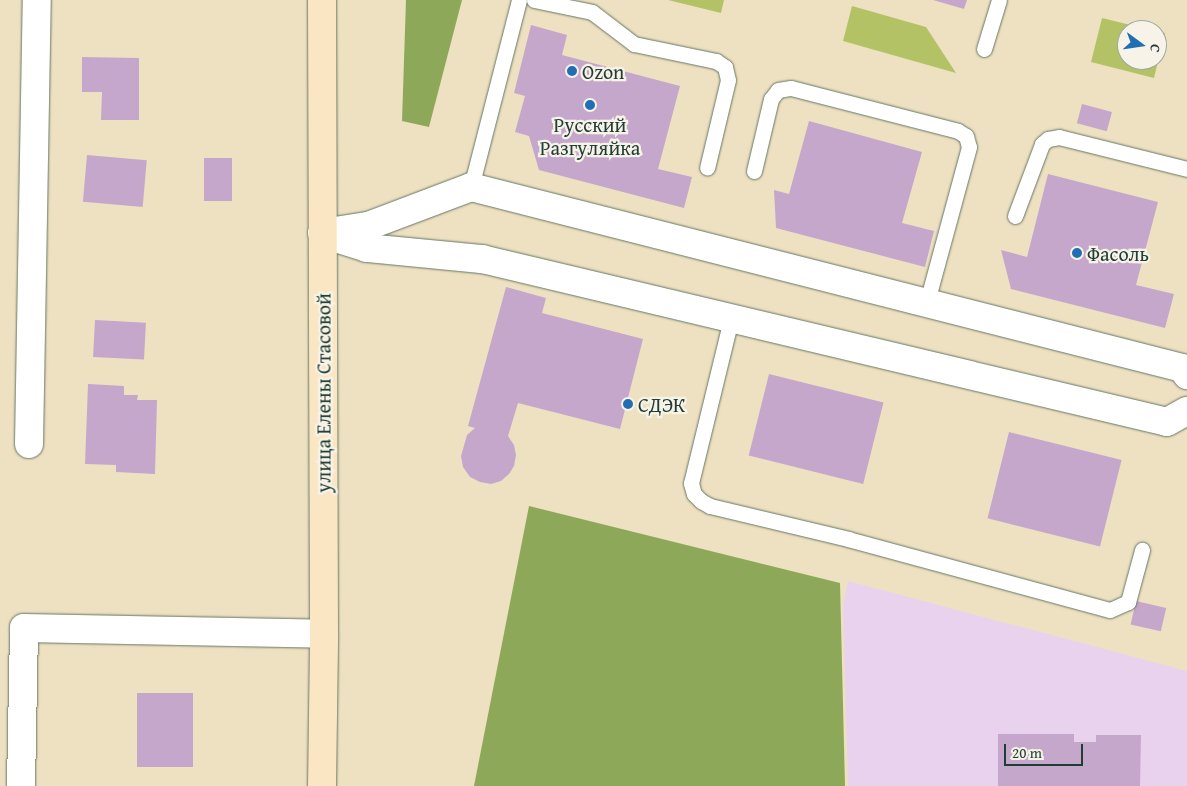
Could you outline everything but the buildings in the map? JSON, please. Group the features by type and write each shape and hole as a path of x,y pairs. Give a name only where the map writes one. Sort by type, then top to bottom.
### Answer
{"main road":[{"name":"улица Елены Стасовой","path":"322,0 324,634 322,786"}],"street":[{"path":"29,444 37,0"},
{"path":"322,233 368,226 471,187 1182,368 1187,375"},
{"path":"322,233 367,248 482,259 1167,422 1187,411"},
{"path":"21,786 24,628 324,634"}],"lane":[{"path":"471,187 519,0"},
{"path":"534,0 592,12 634,44 716,61 725,67 728,80 707,168"},
{"path":"984,49 999,0"},
{"path":"754,170 771,99 778,90 791,88 958,131 966,136 969,147 927,302"},
{"path":"1015,216 1042,144 1048,139 1059,136 1187,170"},
{"path":"731,319 691,482 694,494 701,501 710,506 848,539 1110,610 1128,602 1142,550"}],"shaded area":[{"path":"848,581 1187,671 1187,786 848,786 843,605"}],"green space":[{"path":"406,0 462,0 429,127 402,121"},
{"path":"668,0 724,0 721,13"},
{"path":"852,6 926,27 956,73 843,41"},
{"path":"1102,18 1117,22 1117,69 1091,62"},
{"path":"1122,70 1156,70 1154,78"},
{"path":"529,506 840,583 845,786 474,786"}],"place":[{"name":"Ozon","path":"572,71"},
{"name":"Русский Разгуляйка","path":"590,105"},
{"name":"Фасоль","path":"1077,253"},
{"name":"СДЭК","path":"628,404"}]}
